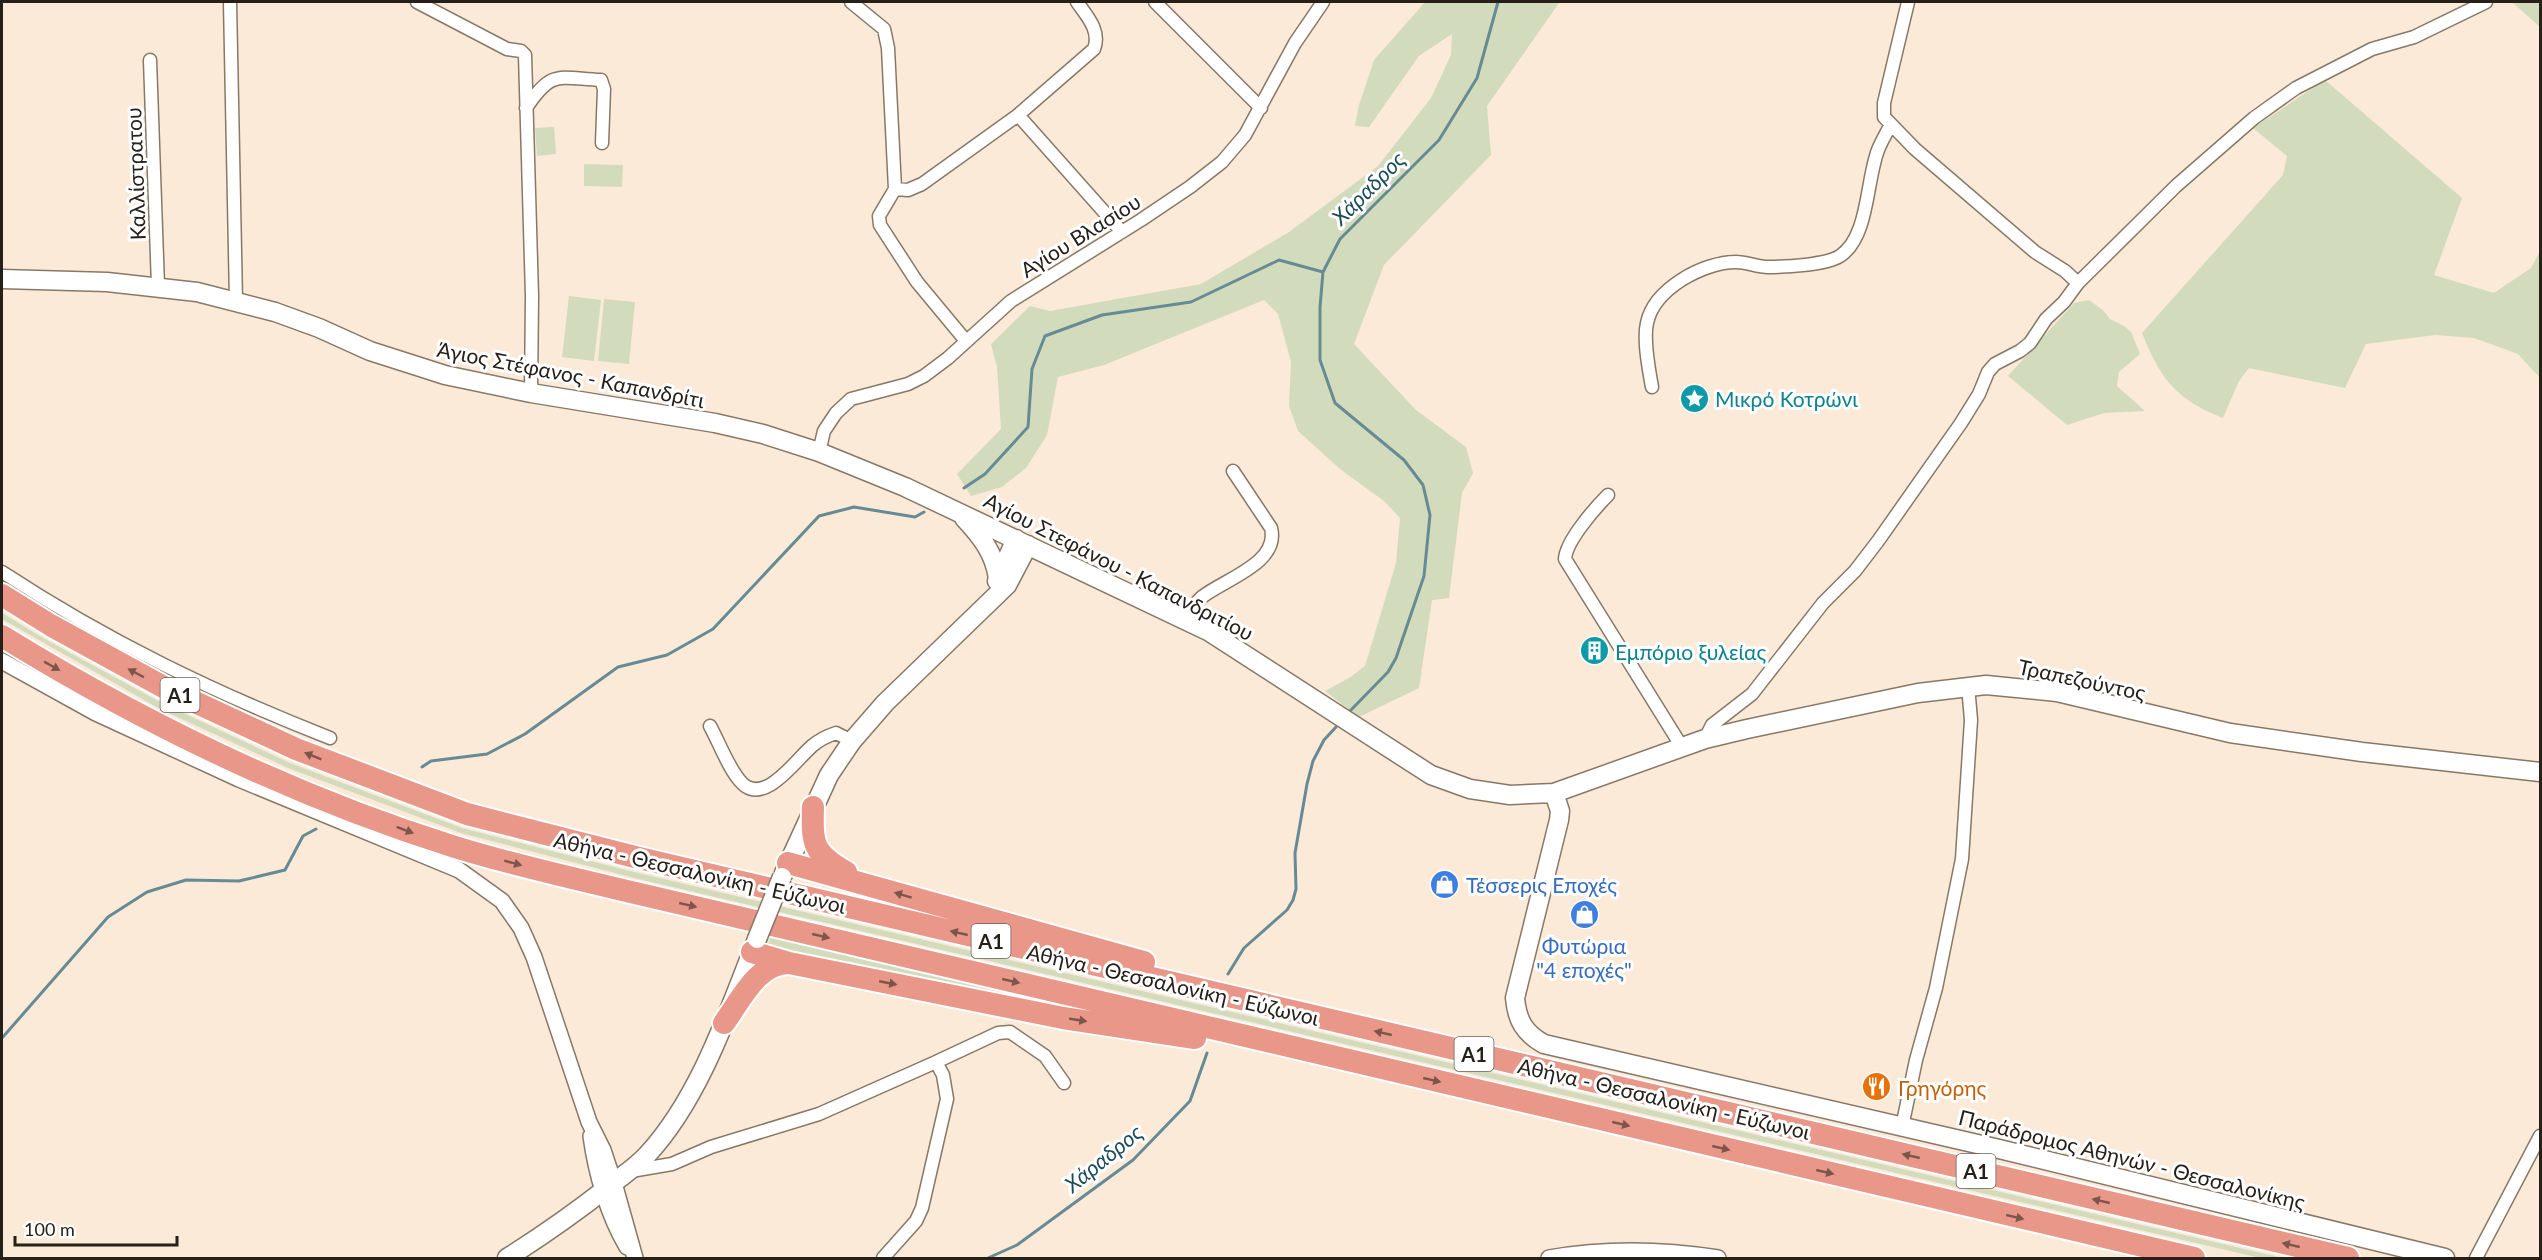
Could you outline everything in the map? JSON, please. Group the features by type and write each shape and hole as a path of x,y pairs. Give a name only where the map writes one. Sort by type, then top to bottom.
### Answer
{"highway":[{"name":"Αθήνα - Θεσσαλονίκη - Εύζωνοι","path":"2,596 108,658 237,723 467,814 577,843 2348,1258"},
{"name":"Αθήνα - Θεσσαλονίκη - Εύζωνοι","path":"2,636 91,689 222,755 292,785 462,851 620,893 2194,1258"},
{"path":"813,807 816,848 826,860 865,883"},
{"path":"553,829 577,843"},
{"path":"785,870 865,883 1237,989 1343,1023"},
{"path":"754,945 789,963"},
{"path":"724,1023 766,968 779,963 789,963 1063,1018 1333,1057"}],"main road":[{"name":"Άγιος Στέφανος - Καπανδρίτι","path":"2,279 48,279 158,286 236,301 319,328 407,364 475,383 741,429 819,452"},
{"name":"Αγίου Στεφάνου - Καπανδριτίου","path":"819,452 888,479 1231,644 1382,746 1431,775 1458,786 1483,791 1523,795 1554,793"},
{"path":"956,511 986,544 993,558 998,579"},
{"path":"990,602 998,579 1022,542"},
{"path":"507,1258 630,1171 647,1155 681,1110 724,1023 785,870 829,775 852,741 885,703 1007,585 1022,542"},
{"name":"Τραπεζούντος","path":"1554,793 1705,739 1918,693 1968,686 2005,686 2057,692 2230,733 2362,752 2541,772"},
{"name":"Παράδρομος Αθηνών - Θεσσαλονίκης","path":"1554,793 1560,811 1559,820 1516,990 1516,1012 1521,1025 1528,1034 1544,1044 1902,1127 2445,1258"}],"street":[{"path":"230,2 236,301"},
{"path":"417,2 507,49 521,51 526,61 532,296 531,393"},
{"path":"851,2 884,29 888,48 894,189 879,216 880,225 917,282 966,341"},
{"path":"894,189 908,190 922,184 1018,115 1094,49 1098,40 1096,32 1077,2"},
{"path":"1155,2 1261,108"},
{"name":"Αγίου Βλασίου","path":"819,452 824,431 851,399 908,384 924,376 1011,301 1122,232 1190,187 1222,162 1245,135 1295,43 1323,2"},
{"path":"1908,2 1884,103 1884,117 1890,126 2035,252 2065,271 2078,283"},
{"path":"1705,739 1712,725 1752,694 1823,603 1855,571 1961,423 1979,394 1988,372 1995,364 2030,343 2046,319 2064,302 2078,283 2161,201 2216,150 2296,88 2372,49 2414,37 2486,2"},
{"name":"Καλλίστρατου","path":"150,60 158,286"},
{"path":"526,109 539,88 548,81 558,78 601,80 604,89 602,143"},
{"path":"1018,115 1122,232"},
{"path":"1652,387 1646,324 1661,296 1683,280 1715,265 1736,262 1766,267 1797,265 1839,257 1853,244 1859,231 1878,149 1890,126"},
{"path":"1184,620 1201,597 1253,565 1267,554 1271,547 1273,538 1271,528 1233,471"},
{"path":"1608,495 1571,543 1565,559 1682,747"},
{"path":"2,572 118,643 206,686 330,738"},
{"path":"2,661 96,712 239,780 459,870 491,891 512,914 534,957 589,1122 603,1150 609,1186 634,1258"},
{"path":"1902,1127 1916,1060 1936,988 1962,859 1971,720 1968,686"},
{"path":"710,726 738,778 743,784 757,790 770,786 813,744 827,736 836,734 852,741"},
{"path":"630,1171 672,1164 711,1147 819,1114 998,1033 1010,1032 1045,1056 1064,1083"},
{"path":"883,1258 916,1221 922,1208 947,1099 943,1076 936,1062"},
{"path":"2476,1258 2541,1136"},
{"path":"1549,1258 1636,1250 1718,1258"}],"green space":[{"path":"1425,2 1559,3 1487,106 1491,155 1384,265 1354,344 1416,410 1466,447 1473,473 1462,493 1449,598 1432,600 1419,688 1359,717 1325,691 1365,666 1396,563 1400,518 1384,501 1340,469 1298,431 1289,406 1291,362 1278,314 1264,300 1104,365 1058,377 1047,435 1026,468 1002,487 971,496 957,474 1001,429 997,367 991,344 1030,306 1050,311 1201,284 1289,232 1378,166 1431,98 1451,55 1452,34 1419,56 1369,127 1355,126 1359,105 1374,60"},
{"path":"2512,2 2540,2 2540,27"},
{"path":"2325,80 2462,198 2434,275 2494,293 2531,268 2540,251 2540,378 2518,354 2474,338 2435,335 2366,344 2345,388 2249,368 2239,381 2223,418 2181,395 2163,375 2142,333 2283,175 2287,156 2253,128"},
{"path":"554,127 556,154 537,156 535,128"},
{"path":"584,164 623,165 622,187 584,186"},
{"path":"569,296 601,300 594,361 562,357"},
{"path":"604,299 635,302 629,364 598,361"},
{"path":"2089,300 2103,310 2110,319 2131,332 2140,354 2119,372 2117,386 2145,411 2104,413 2067,425 2008,376 2074,303"},
{"path":"2,613 162,703 290,763 462,828 634,872 2283,1258 2260,1258 634,878 461,833 288,768 160,709 2,619"},
{"path":"772,933 1173,1030 775,951 767,946"}],"waterway":[{"name":"Χάραδρος","path":"1350,711 1388,672 1396,658 1424,576 1430,515 1423,485 1404,460 1335,403 1320,360 1320,307 1323,272 1340,239 1439,140 1477,78 1498,2"},
{"path":"964,488 985,474 1028,427 1032,369 1045,336 1102,315 1191,302 1279,260 1323,272"},
{"path":"422,767 431,761 487,754 525,734 618,667 667,655 713,629 819,516 854,507 915,517 924,512"},
{"name":"Χάραδρος","path":"1228,974 1244,948 1287,910 1293,900 1296,889 1295,853 1307,784 1313,761 1324,740 1336,727"},
{"path":"2,1038 108,917 147,892 186,880 239,881 285,870 303,836 316,829"},
{"name":"Χάραδρος","path":"988,1258 1017,1245 1133,1160 1190,1101 1207,1053"}],"place":[{"name":"Μικρό Κοτρώνι","path":"1694,398"},
{"name":"Εμπόριο ξυλείας","path":"1594,651"},
{"name":"Τέσσερις Εποχές","path":"1445,884"},
{"name":"Φυτώρια \"4 εποχές\"","path":"1584,914"},
{"name":"Γρηγόρης","path":"1877,1087"}]}
